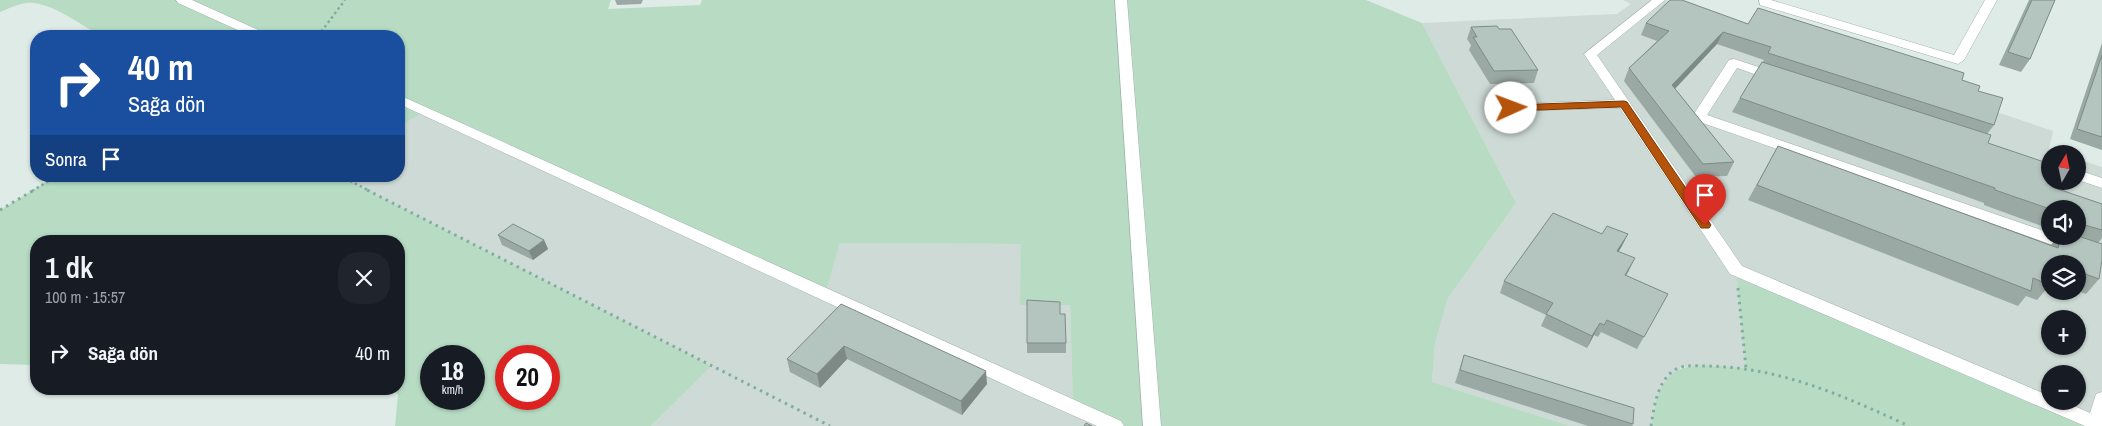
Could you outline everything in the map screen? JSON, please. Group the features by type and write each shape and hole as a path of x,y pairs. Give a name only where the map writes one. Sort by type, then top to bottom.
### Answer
{"street":[{"path":"182,0 248,30"},
{"path":"1121,0 1152,426"},
{"path":"1659,0 1590,54 1736,270 2096,424 2102,399"},
{"path":"1765,0 1764,2 1958,60 1991,0"},
{"path":"1790,81 1734,63 1700,117 2102,258"},
{"path":"405,102 1032,390 1116,426"},
{"path":"1511,108 1624,104"},
{"path":"2086,178 2102,183"}],"path":[{"path":"322,30 345,0"},
{"path":"0,210 46,182"},
{"path":"352,182 830,426"},
{"path":"1736,270 1746,368"},
{"path":"1651,426 1654,406 1663,382 1681,367 1714,365 1746,368 1791,378 1852,400 1909,426"}],"shaded area":[{"path":"1623,0 1665,0 2053,131 2050,145 2041,145 2041,190 2086,190 2086,162 2102,167 2102,399 2096,426 1746,368 1714,365 1681,367 1654,406 1651,426 1570,426 1432,382 1435,344 1448,298 1516,203 1422,23 1617,14 1631,4"},
{"path":"425,111 825,294 840,243 1022,244 1070,305 1073,407 1115,426 651,426 710,366 352,182 405,182 405,123"}],"green space":[{"path":"0,0 611,0 608,9 700,5 702,0 1366,0 1422,23 1516,203 1448,298 1435,344 1432,382 1570,426 1115,426 1073,407 1070,305 1020,305 1021,244 840,243 825,295 425,111 405,123 405,30 90,30 54,9 35,3 16,5 0,12"},
{"path":"47,182 352,182 711,366 651,426 395,426 398,395 405,395 405,235 30,235 30,365 0,364 0,210"},
{"path":"1736,270 2041,402 2041,410 2059,410 2096,426 1651,426 1662,387 1670,376 1680,369 1708,365 1746,368"}],"building":[{"path":"1670,0 1682,0 1748,24 1758,8 1964,73 1962,80 1980,86 1978,91 2003,98 1994,125 1768,53 1771,47 1723,32 1672,85 1734,162 1703,164 1629,68 1669,31 1646,23"},
{"path":"2032,0 2055,0 2030,59 2008,52"},
{"path":"1497,26 1499,29 1511,29 1538,70 1494,71 1473,37 1477,37 1471,27"},
{"path":"2102,55 2102,137 2077,129"},
{"path":"1762,62 1991,135 1988,143 2041,161 2041,190 2061,190 2102,204 2102,230 2086,225 2086,200 2041,200 2041,206 1740,98"},
{"path":"1778,146 2041,242 2041,245 2050,245 2058,248 2059,245 2086,245 2086,239 2102,244 2099,279 2086,274 2086,255 2041,255 2041,281 2033,278 2031,291 1757,185"},
{"path":"1553,213 1602,234 1607,226 1628,234 1617,251 1635,258 1625,275 1668,294 1644,337 1607,320 1604,325 1600,323 1592,336 1546,314 1553,303 1504,281"},
{"path":"513,224 544,240 529,251 498,235"},
{"path":"1027,300 1060,302 1060,314 1065,314 1066,343 1027,343"},
{"path":"841,304 986,371 961,401 844,346 817,374 787,359"},
{"path":"1464,355 1634,408 1633,424 1460,370"}],"route":[{"path":"1511,108 1624,104 1705,225"}]}
